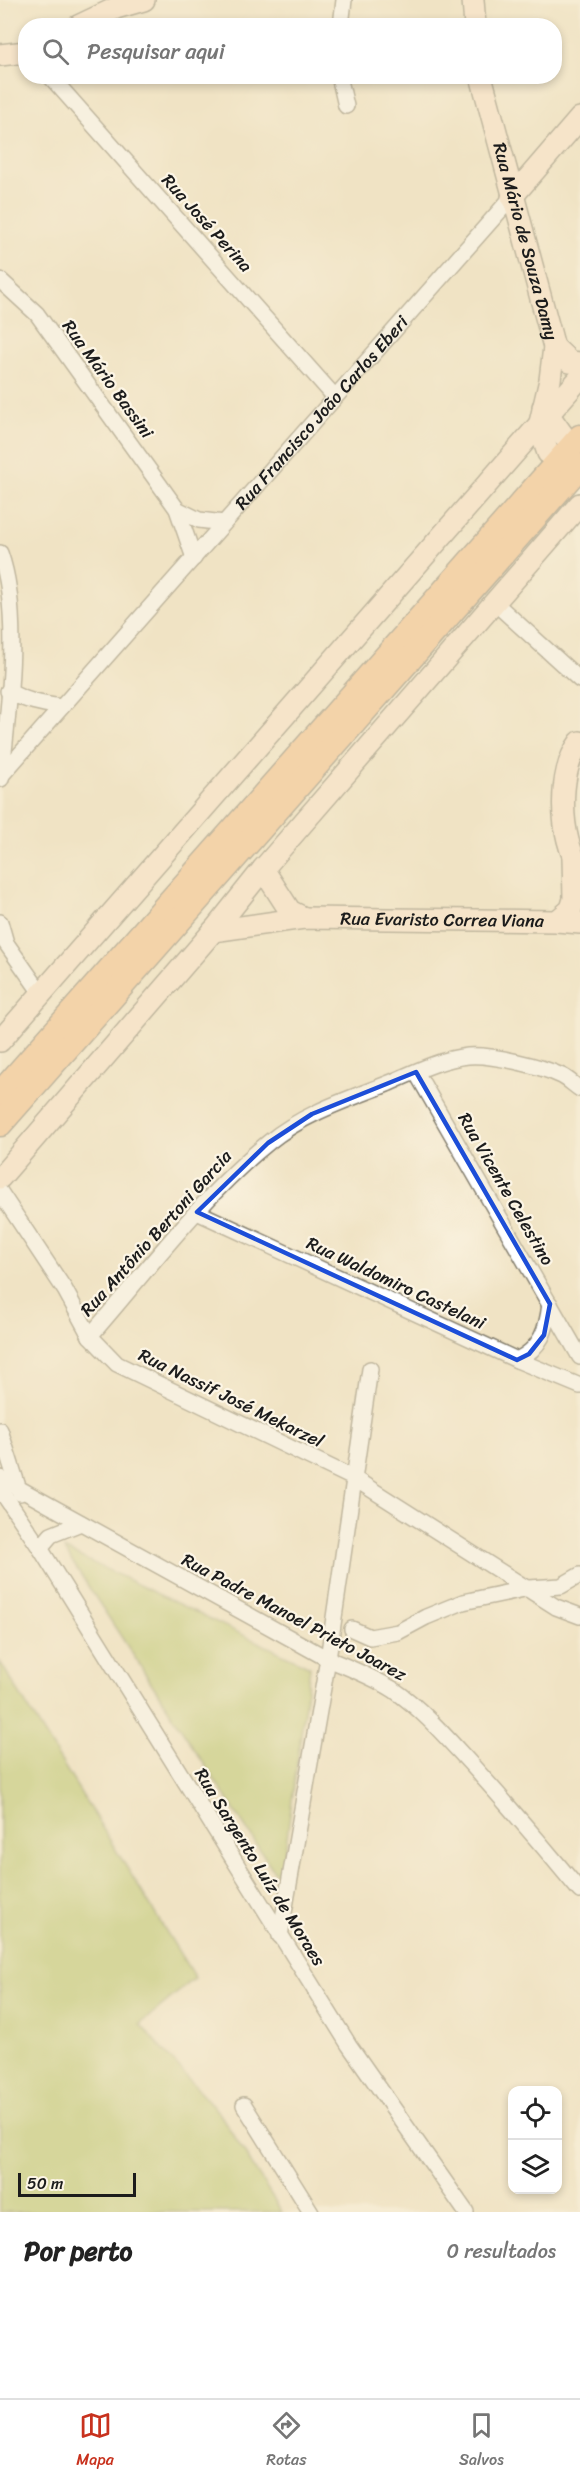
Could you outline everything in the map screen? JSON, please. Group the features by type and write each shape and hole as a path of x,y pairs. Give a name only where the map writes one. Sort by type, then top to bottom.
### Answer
{"main road":[{"path":"95,18 116,8 144,0"},
{"path":"473,0 474,18"},
{"path":"0,55 18,53"},
{"name":"Rua Mário de Souza Damy","path":"483,84 554,347 544,416"},
{"name":"Rua Francisco João Carlos Eberi","path":"512,197 580,118"},
{"path":"554,347 570,362 580,363"},
{"path":"0,1041 544,416 580,378"},
{"path":"0,1094 571,436 544,416"},
{"path":"544,416 549,453"},
{"path":"0,1124 580,466"},
{"path":"0,1178 213,931 263,869 580,504"},
{"path":"557,921 570,909 574,899 576,863 562,812 569,766 580,742"},
{"path":"263,869 290,911 304,918"},
{"name":"Rua Evaristo Correa Viana","path":"213,931 304,918 580,923"}],"street":[{"path":"342,18 344,0"},
{"name":"Rua José Perina","path":"57,84 334,396"},
{"path":"341,84 346,106"},
{"name":"Rua Francisco João Carlos Eberi","path":"0,779 334,396 512,197"},
{"name":"Rua Mário Bassini","path":"0,280 37,314 177,509 194,558"},
{"path":"177,509 199,520 224,523"},
{"path":"0,553 4,564 11,615 8,691 0,779"},
{"path":"494,602 580,680"},
{"path":"8,691 34,703 61,707"},
{"path":"0,922 6,943 42,993"},
{"name":"Rua Antônio Bertoni Garcia","path":"90,1336 197,1212 242,1167 287,1128 312,1114 416,1072 469,1056 488,1057 562,1076 580,1089"},
{"name":"Rua Vicente Celestino","path":"416,1072 580,1358"},
{"name":"Rua Nassif José Mekarzel","path":"0,1192 65,1290 90,1336 117,1364 355,1479 556,1607 580,1616"},
{"name":"Rua Waldomiro Castelani","path":"197,1212 517,1360 580,1386"},
{"path":"517,1360 529,1354 544,1335 550,1304"},
{"path":"280,1936 328,1659 370,1369"},
{"name":"Rua Sargento Luíz de Moraes","path":"0,1430 36,1541"},
{"name":"Rua Padre Manoel Prieto Joarez","path":"0,1478 328,1659 394,1690 424,1714 524,1822 580,1891"},
{"name":"Rua Sargento Luíz de Moraes","path":"0,1489 36,1541 349,2045 466,2212"},
{"path":"36,1541 81,1523"},
{"path":"352,1629 370,1637 398,1632 426,1617 463,1602 529,1588 561,1586 580,1575"},
{"path":"244,2105 311,2212"}],"highlighted area":[{"path":"416,1072 550,1304 544,1335 529,1354 517,1360 197,1212 268,1143 312,1114"}],"green space":[{"path":"64,1549 310,1667 281,1882"},
{"path":"0,1662 195,1978 140,2024 220,2114 282,2212 0,2212"}]}
